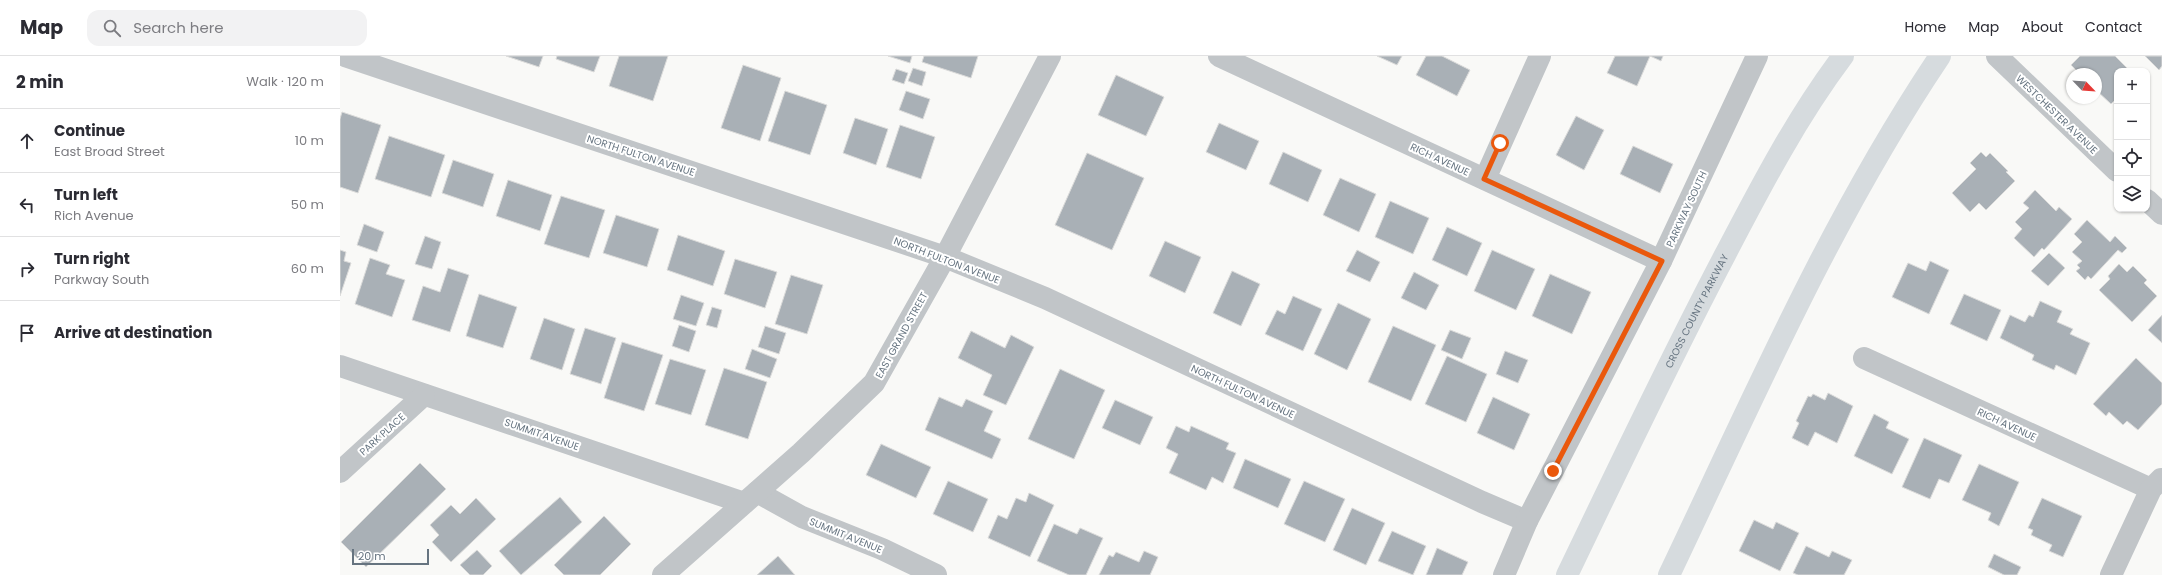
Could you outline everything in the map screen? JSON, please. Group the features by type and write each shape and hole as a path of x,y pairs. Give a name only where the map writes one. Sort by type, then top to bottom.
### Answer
{"highway":[{"name":"CROSS COUNTY PARKWAY","path":"1567,575 1674,355 1758,192 1811,103 1843,56"},
{"path":"1669,575 1824,253 1891,131 1940,56"}],"street":[{"name":"NORTH FULTON AVENUE","path":"344,56 945,257 1045,298 1482,502 1527,521"},
{"name":"EAST GRAND STREET","path":"663,575 751,497 874,383 945,257 1050,56"},
{"name":"RICH AVENUE","path":"1220,56 1662,261"},
{"path":"1484,179 1540,56"},
{"name":"PARKWAY SOUTH","path":"1504,575 1527,521 1662,261 1758,56"},
{"name":"WESTCHESTER AVENUE","path":"2009,60 2114,168"},
{"path":"2150,203 2162,214"},
{"name":"RICH AVENUE","path":"1864,358 2157,484"},
{"name":"SUMMIT AVENUE","path":"340,366 424,395 751,497 882,549 936,575"},
{"name":"PARK PLACE","path":"340,472 424,395"},
{"path":"2111,575 2157,484"}],"building":[{"path":"506,56 543,56 539,67"},
{"path":"557,56 600,56 594,72 556,59"},
{"path":"619,56 668,56 653,101 609,86"},
{"path":"888,56 912,56 910,63"},
{"path":"924,56 978,56 971,78 922,62"},
{"path":"1377,56 1402,56 1397,65"},
{"path":"1426,56 1442,56 1470,70 1457,96 1416,75"},
{"path":"1615,56 1650,56 1637,86 1607,73"},
{"path":"1650,56 1663,56 1661,61"},
{"path":"2080,56 2115,56 2127,68 2114,68 2114,101 2111,104 2102,96 2102,68 2074,68 2071,65"},
{"path":"2145,56 2162,56 2162,66 2159,70"},
{"path":"743,65 781,78 760,141 721,128"},
{"path":"913,68 926,72 922,86 908,81"},
{"path":"896,69 908,73 904,84 892,80"},
{"path":"1116,75 1164,97 1146,136 1098,115"},
{"path":"785,91 827,105 810,155 768,141"},
{"path":"906,91 930,99 923,119 899,110"},
{"path":"342,112 381,125 358,193 340,187 340,119"},
{"path":"1576,116 1604,130 1584,170 1556,155"},
{"path":"855,118 888,129 876,165 843,153"},
{"path":"1219,123 1259,141 1246,170 1206,152"},
{"path":"900,125 935,137 921,179 886,167"},
{"path":"389,136 445,155 431,197 375,179"},
{"path":"1633,146 1673,164 1660,193 1620,174"},
{"path":"1283,152 1322,170 1308,202 1269,184"},
{"path":"1981,152 1986,157 1990,153 2008,171 2006,172 2015,181 1986,210 1979,203 1970,212 1952,193 1976,169 1970,163"},
{"path":"1087,153 1144,178 1112,250 1055,225"},
{"path":"453,160 494,174 483,207 442,193"},
{"path":"1340,178 1376,194 1359,232 1323,215"},
{"path":"508,180 552,195 540,231 496,216"},
{"path":"2035,190 2056,211 2059,207 2072,219 2044,250 2042,248 2034,257 2014,238 2022,229 2015,222 2029,208 2023,203"},
{"path":"561,196 605,210 589,258 544,244"},
{"path":"1390,201 1429,218 1413,254 1375,237"},
{"path":"616,215 659,229 647,267 603,253"},
{"path":"2087,220 2110,242 2115,236 2127,248 2122,253 2118,250 2091,279 2088,276 2085,280 2076,271 2080,268 2077,265 2082,261 2072,252 2082,242 2074,234"},
{"path":"364,224 384,232 377,252 357,245"},
{"path":"1447,227 1482,243 1467,276 1432,260"},
{"path":"678,235 725,251 713,286 667,270"},
{"path":"425,236 441,242 432,269 415,264"},
{"path":"1165,241 1201,257 1185,293 1149,276"},
{"path":"340,250 346,252 344,261 351,263 340,296"},
{"path":"1357,250 1380,262 1370,282 1346,271"},
{"path":"1492,250 1535,269 1516,310 1474,291"},
{"path":"2049,253 2065,268 2048,286 2031,271"},
{"path":"370,258 390,265 386,274 405,280 392,317 355,304"},
{"path":"735,259 777,272 765,308 724,294"},
{"path":"1930,261 1949,270 1929,314 1892,297 1908,263 1926,271"},
{"path":"2119,264 2127,272 2133,266 2147,280 2144,283 2157,296 2132,322 2099,290 2110,279 2108,276"},
{"path":"448,268 469,275 450,332 412,320 423,286 440,292"},
{"path":"1232,271 1260,284 1241,326 1213,313"},
{"path":"1414,272 1439,285 1426,310 1401,298"},
{"path":"1550,274 1591,292 1572,334 1532,316"},
{"path":"791,275 823,285 807,334 775,324"},
{"path":"479,294 517,307 503,348 466,336"},
{"path":"1964,294 2001,310 1987,341 1950,324"},
{"path":"681,295 704,303 696,326 673,319"},
{"path":"1293,296 1322,309 1303,351 1265,334 1277,310 1285,314"},
{"path":"2040,301 2062,311 2057,322 2073,329 2070,334 2090,343 2076,375 2056,365 2054,370 2032,360 2034,355 2000,338 2010,315 2025,322 2029,315 2033,317"},
{"path":"1338,303 1371,319 1347,370 1314,354"},
{"path":"712,307 722,310 717,328 706,325"},
{"path":"2162,315 2162,343 2148,330"},
{"path":"544,318 575,329 562,370 530,359"},
{"path":"679,325 696,331 689,352 672,346"},
{"path":"765,326 786,333 779,354 758,347"},
{"path":"1393,326 1436,345 1411,401 1368,382"},
{"path":"585,328 616,338 601,384 570,374"},
{"path":"1450,330 1471,338 1462,359 1441,350"},
{"path":"971,331 1005,348 1011,335 1034,347 1006,405 983,395 992,375 958,358"},
{"path":"622,342 663,355 644,411 604,398"},
{"path":"752,349 777,359 770,378 745,369"},
{"path":"1505,351 1528,360 1518,383 1496,374"},
{"path":"1447,356 1487,374 1466,422 1425,404"},
{"path":"2136,358 2162,383 2162,404 2138,430 2127,421 2123,425 2109,412 2106,416 2093,404"},
{"path":"670,359 706,370 691,415 655,404"},
{"path":"724,368 767,382 748,439 705,425"},
{"path":"1060,369 1105,390 1074,459 1028,439"},
{"path":"1828,393 1853,406 1837,443 1815,432 1808,446 1792,438 1799,423 1796,421 1808,396 1811,397 1813,394 1825,400"},
{"path":"939,397 962,407 966,399 993,411 984,431 1001,439 992,459 925,430"},
{"path":"1493,397 1530,414 1514,450 1477,433"},
{"path":"1115,400 1153,417 1140,445 1102,428"},
{"path":"1874,414 1889,422 1886,428 1909,439 1892,474 1854,456"},
{"path":"1176,426 1189,432 1191,426 1229,443 1226,449 1236,453 1223,483 1212,477 1206,490 1169,473 1178,454 1166,448"},
{"path":"1924,438 1962,455 1949,483 1939,479 1930,499 1902,487"},
{"path":"881,444 931,467 916,498 866,475"},
{"path":"1245,459 1291,479 1278,508 1233,488"},
{"path":"420,463 446,489 366,567 341,542"},
{"path":"1979,464 2019,482 1999,526 1988,520 1991,513 1962,500"},
{"path":"948,481 988,499 973,532 933,514"},
{"path":"1304,481 1345,499 1325,542 1284,524"},
{"path":"1029,493 1054,505 1030,557 988,538 998,515 1007,519 1016,498 1026,502"},
{"path":"560,497 582,522 521,575 499,551"},
{"path":"476,498 496,519 451,562 432,542 439,535 430,525 451,505 460,514"},
{"path":"2042,498 2082,516 2063,557 2049,551 2052,545 2031,535 2033,530 2028,528"},
{"path":"1352,508 1385,523 1366,565 1333,550"},
{"path":"604,516 631,544 600,575 564,575 554,565"},
{"path":"1754,520 1773,529 1776,522 1799,533 1780,571 1739,551"},
{"path":"1054,524 1077,534 1080,528 1103,538 1086,575 1069,575 1037,561"},
{"path":"1392,531 1426,546 1413,575 1378,561"},
{"path":"1806,546 1829,557 1832,551 1852,560 1844,575 1798,575 1793,573"},
{"path":"1437,548 1468,562 1462,575 1426,575"},
{"path":"477,550 492,566 483,575 470,575 460,565"},
{"path":"1144,551 1158,557 1150,575 1099,575 1109,555 1113,557 1116,552 1139,562"},
{"path":"1994,554 2021,567 2017,575 2004,575 1988,567"},
{"path":"778,556 795,575 757,575"}],"route":[{"path":"1500,143 1484,179 1662,261 1553,471"}]}
